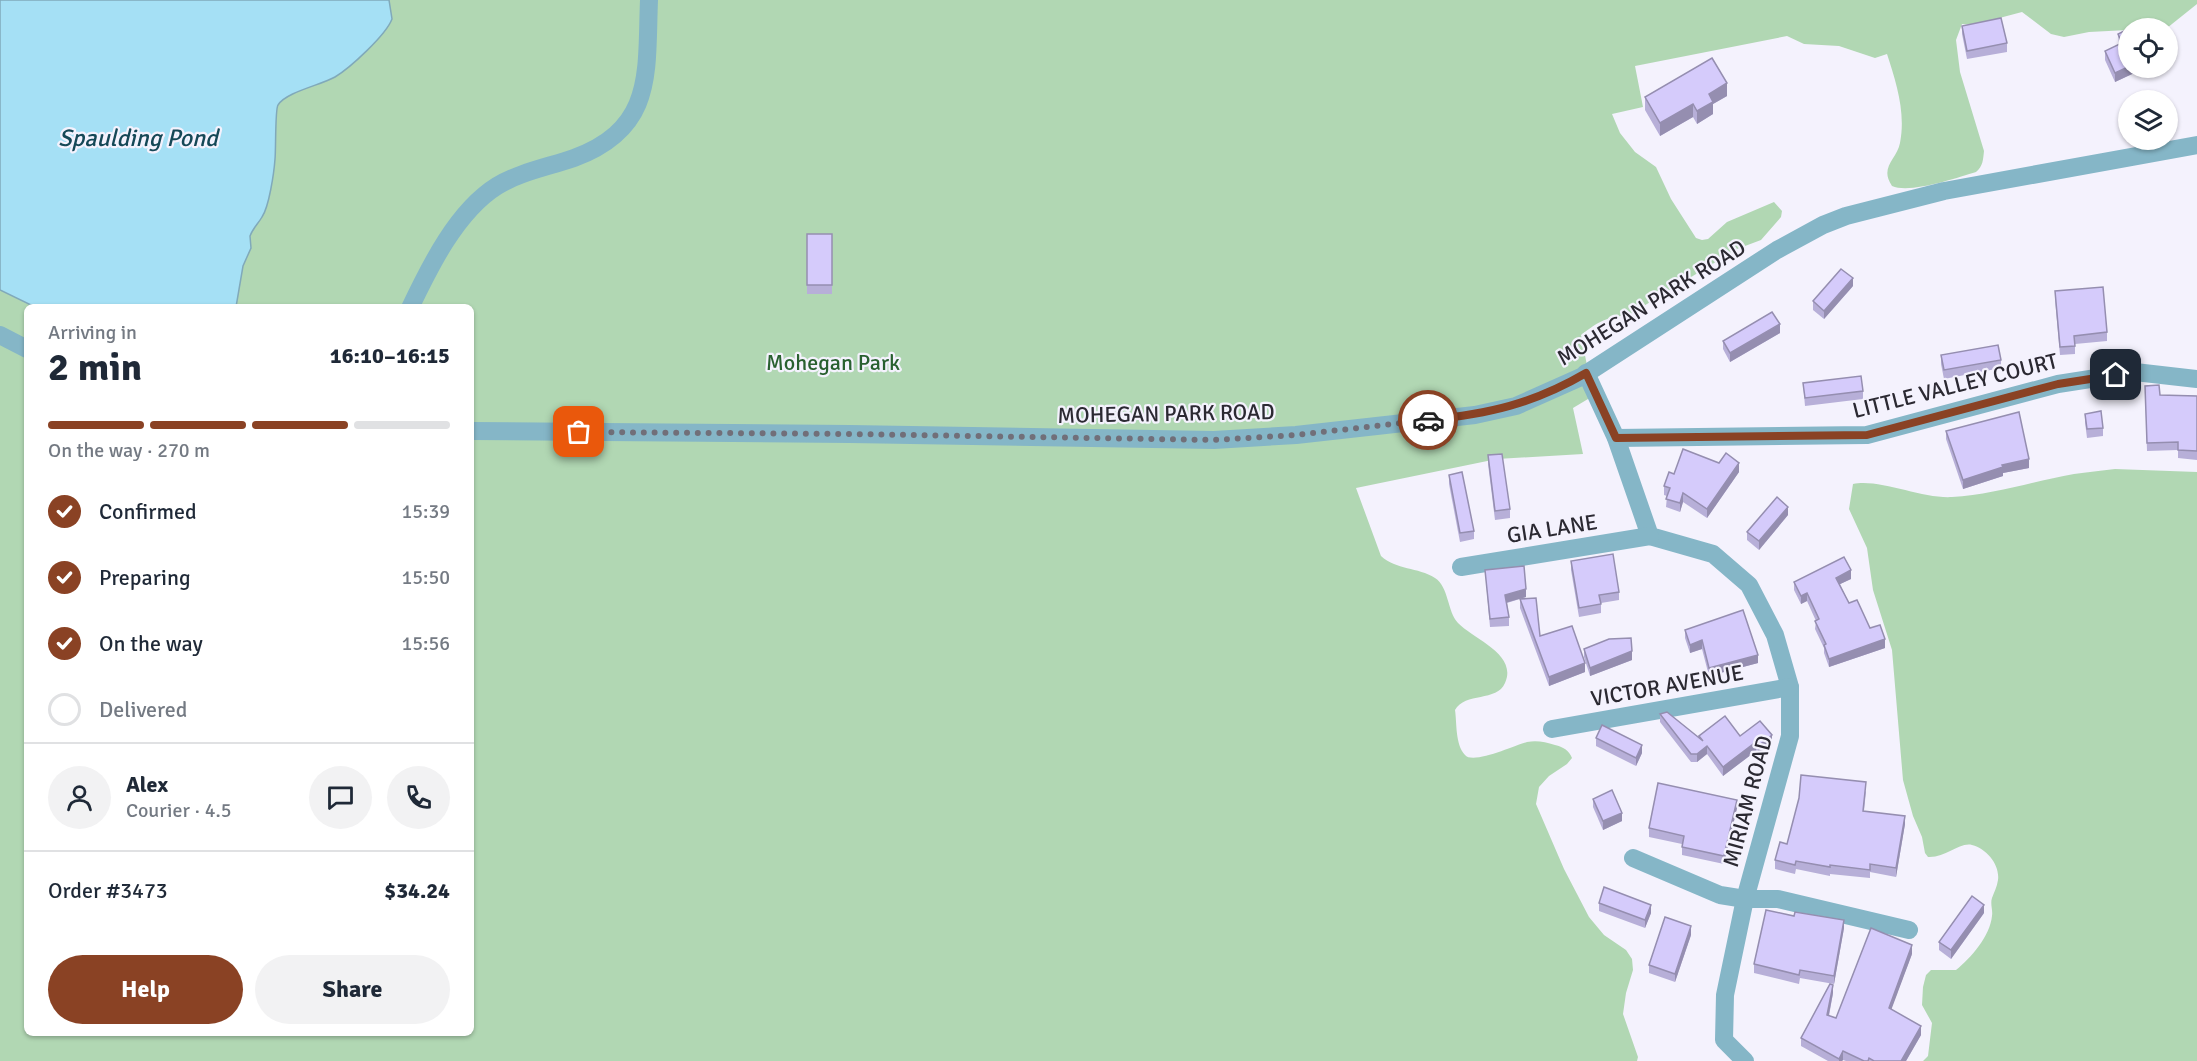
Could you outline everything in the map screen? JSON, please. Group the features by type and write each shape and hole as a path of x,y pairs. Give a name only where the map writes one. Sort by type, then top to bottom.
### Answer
{"street":[{"path":"412,304 440,248 490,191 517,177 599,147 627,123 637,106 644,82 649,0"},
{"name":"MOHEGAN PARK ROAD","path":"474,431 1239,440 1492,412 1516,406 1586,373 1777,250 1836,220 1855,213 1944,191 2197,145"},
{"path":"0,335 24,347"},
{"name":"LITTLE VALLEY COURT","path":"1616,438 1867,435 2058,384 2135,372 2197,378"},
{"path":"1586,373 1616,438 1650,536"},
{"name":"GIA LANE","path":"1461,567 1650,536"},
{"name":"MIRIAM ROAD","path":"1650,536 1713,554 1749,585 1775,635 1790,687 1790,736 1745,899 1725,995 1724,1040 1745,1061"},
{"name":"VICTOR AVENUE","path":"1552,729 1790,687"},
{"path":"1633,858 1720,895 1745,899 1778,899 1909,930"}],"green space":[{"name":"Mohegan Park","path":"0,0 2197,0 2197,4 2178,19 2118,18 2118,31 2089,32 2064,37 2051,34 2022,12 1973,25 1962,24 1956,40 1960,72 1984,151 1982,163 1976,172 1921,187 1900,188 1892,186 1888,179 1888,168 1900,143 1902,120 1897,86 1887,54 1875,58 1839,46 1804,44 1787,36 1635,66 1643,107 1612,114 1620,133 1635,152 1656,167 1671,199 1696,238 1708,239 1727,222 1774,202 1782,211 1781,217 1761,240 1737,249 1629,315 1604,320 1581,335 1593,396 1573,408 1583,454 1497,459 1356,488 1381,556 1393,564 1428,574 1440,582 1454,618 1500,655 1505,664 1507,673 1501,689 1495,693 1466,701 1455,710 1458,739 1465,755 1476,758 1534,741 1561,747 1571,755 1572,758 1567,764 1549,776 1539,787 1536,804 1564,869 1589,917 1604,935 1626,950 1632,959 1633,970 1623,1014 1638,1057 1637,1061 0,1061"},
{"path":"2115,469 2197,472 2197,1061 1923,1061 1928,1056 1932,1023 1922,1005 1926,975 1931,970 1956,970 1979,946 1990,924 1991,900 1998,883 1998,874 1991,858 1983,850 1972,845 1962,846 1935,857 1928,857 1925,853 1903,780 1892,650 1873,590 1867,548 1849,509 1853,484 1875,484 1928,495 1952,497 1998,491 2074,474"}],"water":[{"name":"Spaulding Pond","path":"0,0 389,0 392,19 375,42 358,59 342,73 288,96 278,105 271,190 265,212 250,236 251,248 243,266 237,304 29,304 0,290"}],"building":[{"path":"2001,18 2007,43 1967,51 1962,26"},
{"path":"2118,45 2118,72 2115,73 2105,51"},
{"path":"1712,58 1727,83 1709,94 1713,102 1697,111 1693,104 1660,123 1645,97"},
{"path":"807,234 832,234 832,285 807,285"},
{"path":"1841,269 1853,278 1824,311 1813,301"},
{"path":"2103,287 2107,332 2074,336 2075,346 2060,347 2055,291"},
{"path":"1772,312 1780,324 1730,353 1723,341"},
{"path":"1998,345 2001,360 1944,370 1941,355"},
{"path":"1861,376 1863,391 1805,398 1803,383"},
{"path":"2159,385 2160,395 2197,396 2197,451 2178,450 2178,442 2147,443 2145,386"},
{"path":"2101,411 2103,428 2087,429 2085,414"},
{"path":"2019,412 2029,459 2002,465 2003,467 1963,480 1946,431"},
{"path":"1683,449 1719,463 1726,453 1739,463 1707,509 1683,493 1680,503 1666,499 1670,488 1664,486 1669,472 1674,474"},
{"path":"1502,454 1510,509 1495,511 1488,455"},
{"path":"1462,472 1474,531 1460,533 1449,475"},
{"path":"1777,497 1788,507 1759,541 1747,532"},
{"path":"1613,554 1619,592 1599,595 1601,604 1579,608 1571,561"},
{"path":"1844,557 1851,570 1836,578 1849,603 1857,600 1870,628 1880,625 1885,639 1829,659 1824,645 1826,644 1815,621 1819,619 1807,593 1801,596 1794,582"},
{"path":"1524,566 1526,589 1505,595 1509,617 1490,619 1485,570"},
{"path":"1536,598 1540,636 1572,626 1585,663 1549,677 1520,599"},
{"path":"1743,610 1758,655 1709,668 1702,640 1690,645 1685,630"},
{"path":"1631,638 1632,651 1590,668 1584,649 1609,639"},
{"path":"1667,712 1703,741 1699,736 1725,716 1740,736 1760,721 1772,735 1758,746 1756,742 1723,767 1707,746 1697,754 1691,754 1660,714"},
{"path":"1602,725 1642,745 1636,758 1596,738"},
{"path":"1801,775 1866,782 1863,811 1905,816 1896,868 1870,864 1870,870 1830,865 1830,867 1796,861 1795,865 1775,860 1780,842 1787,844 1799,798"},
{"path":"1658,783 1737,800 1724,856 1682,847 1684,836 1649,828"},
{"path":"1612,790 1622,813 1603,821 1593,799"},
{"path":"1604,887 1651,905 1645,920 1599,903"},
{"path":"1972,896 1984,905 1951,950 1939,942"},
{"path":"1766,910 1794,916 1795,912 1844,920 1834,976 1800,970 1799,975 1754,964"},
{"path":"1665,917 1691,926 1675,974 1649,965"},
{"path":"1871,928 1912,945 1889,1008 1921,1026 1901,1061 1874,1061 1869,1058 1868,1061 1864,1061 1843,1051 1839,1059 1801,1038 1830,984 1833,985 1827,1015 1836,1018"}],"way so far":[{"path":"579,432 1239,440 1428,420"}],"route":[{"path":"1428,420 1506,409 1571,382 1586,373 1616,438 1867,435 2058,384 2116,375"}]}
